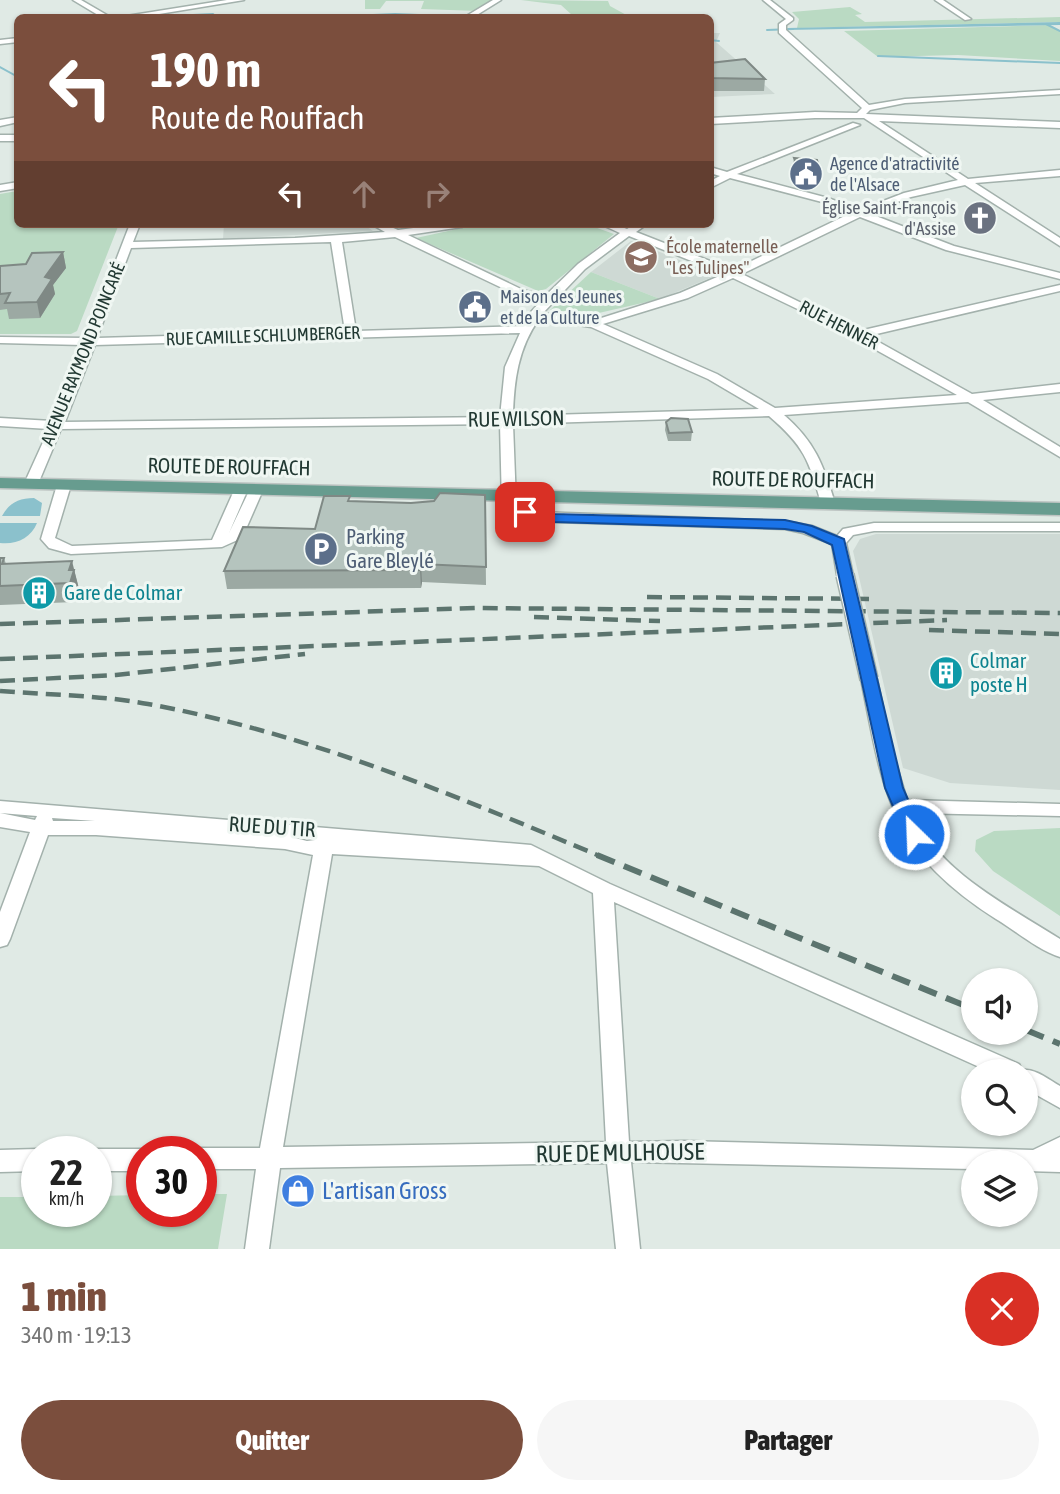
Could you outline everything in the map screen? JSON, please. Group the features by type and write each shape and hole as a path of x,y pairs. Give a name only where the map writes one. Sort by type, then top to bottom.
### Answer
{"main road":[{"name":"ROUTE DE ROUFFACH","path":"2,487 31,484 248,490 519,505 828,503 1060,509"}],"street":[{"path":"76,0 102,14"},
{"path":"145,14 241,0"},
{"path":"471,14 498,0"},
{"path":"766,0 789,15 791,19 782,29 859,121 969,183 1060,243"},
{"path":"938,0 967,19"},
{"path":"714,183 859,121 922,99 1060,92"},
{"path":"714,121 827,116 859,121 1060,125"},
{"path":"714,171 861,213 950,248 1060,276"},
{"path":"593,324 604,318 665,304 735,276 861,213 926,191 969,183 1060,173"},
{"name":"AVENUE RAYMOND POINCARÉ","path":"31,484 58,424 133,228"},
{"path":"383,228 519,292 546,300"},
{"path":"127,245 336,239 395,235 438,228"},
{"name":"RUE HENNER","path":"616,228 735,276 860,334 974,399 1060,453"},
{"path":"519,505 508,420 511,368 525,330 546,300 635,228"},
{"path":"336,239 351,334"},
{"path":"860,334 1060,288"},
{"path":"534,315 593,324 707,375 774,414 811,453 828,503"},
{"name":"RUE CAMILLE SCHLUMBERGER","path":"0,340 89,342 525,330"},
{"name":"RUE WILSON","path":"0,422 58,424 508,420 774,414 974,399 1060,388"},
{"path":"64,485 48,539 51,543 71,550 217,544 248,490"},
{"name":"ROUTE DE ROUFFACH","path":"519,505 531,519 785,525 807,529 839,542"},
{"path":"1060,527 874,527 848,532 839,542 869,679 901,806 923,847 948,873 1060,949"},
{"path":"901,806 1060,810"},
{"name":"RUE DU TIR","path":"0,807 44,819 96,828 260,840 324,840 351,847 540,859 984,1059"},
{"path":"0,939 5,911 44,819"},
{"name":"RUE DU TIR","path":"0,820 44,819"},
{"path":"257,1249 270,1159 310,947 324,840"},
{"path":"603,889 618,1153 628,1249"},
{"path":"1038,1085 1060,1098"},
{"name":"RUE DE MULHOUSE","path":"217,1160 684,1151 1049,1160 1060,1147"},
{"path":"0,1161 21,1160"}],"shaded area":[{"path":"714,33 720,33 716,42 775,94 714,97"},
{"path":"224,228 369,228 373,231 223,239"},
{"name":"École maternelle \"Les Tulipes\"","path":"631,241 717,275 660,299 591,272"},
{"path":"876,534 1060,534 1060,790 950,783 903,768 853,551 860,539"}],"green space":[{"path":"365,0 501,0 478,11 421,9 424,1 386,1 380,9 365,9"},
{"path":"521,0 608,1 610,6 625,14 571,14 561,5"},
{"path":"850,7 862,14 855,15 865,22 1060,17 1060,22 797,28 799,19 792,12"},
{"path":"1050,25 1060,30 1060,61 958,55 878,57 844,31"},
{"path":"14,192 14,228 117,228 77,331 71,334 0,334 0,194"},
{"path":"462,228 597,228 614,234 546,289 538,291 416,238"},
{"path":"591,272 660,299 590,315 550,310"},
{"path":"1060,828 1060,916 993,871 975,851 976,840 994,831"},
{"path":"217,1194 227,1194 218,1249 0,1249 0,1197 21,1197 21,1227 112,1227 112,1196 126,1195 126,1227 217,1227"}],"water":[{"path":"1060,22 1060,25 787,30 788,28"},
{"path":"34,498 42,503 40,516 2,516 15,502"},
{"path":"0,523 37,523 27,536 17,542 0,543"}],"building":[{"path":"745,59 765,79 714,78 714,63"},
{"path":"794,158 817,160 821,176 800,173"},
{"path":"63,252 45,277 52,279 37,302 5,303 10,293 0,294 0,266 26,264 32,253"},
{"path":"671,418 688,419 692,432 669,433 666,422"},
{"path":"440,493 485,495 486,567 421,564 420,570 224,571 243,527 315,529 324,496 350,496 348,501 411,503 434,501"},
{"path":"0,558 4,558 2,564 72,561 69,570 74,570 70,583 0,586"}],"waterway":[{"path":"1046,24 1060,31"},
{"path":"767,30 793,29"},
{"path":"714,40 719,41"},
{"path":"878,56 1060,63"},
{"path":"0,67 14,75"}],"railway":[{"path":"647,597 874,599"},
{"path":"0,624 475,608 1060,613"},
{"path":"534,617 660,621"},
{"path":"0,659 947,620"},
{"path":"929,630 1060,634"},
{"path":"0,681 116,675 305,654"},
{"path":"0,691 130,701 265,731 379,768 602,857"},
{"path":"597,855 961,1004"},
{"path":"1038,1035 1060,1044"}],"place":[{"name":"Agence d'atractivité de l'Alsace","path":"806,174"},
{"name":"Église Saint-François d'Assise","path":"980,218"},
{"name":"École maternelle \"Les Tulipes\"","path":"641,257"},
{"name":"Maison des Jeunes et de la Culture","path":"475,307"},
{"name":"Parking Gare Bleylé","path":"321,549"},
{"name":"Gare de Colmar","path":"39,593"},
{"name":"Colmar poste H","path":"946,673"},
{"name":"L'artisan Gross","path":"298,1191"}],"route":[{"path":"525,512 554,518 797,526 839,542 894,788 904,817 914,834"}]}
